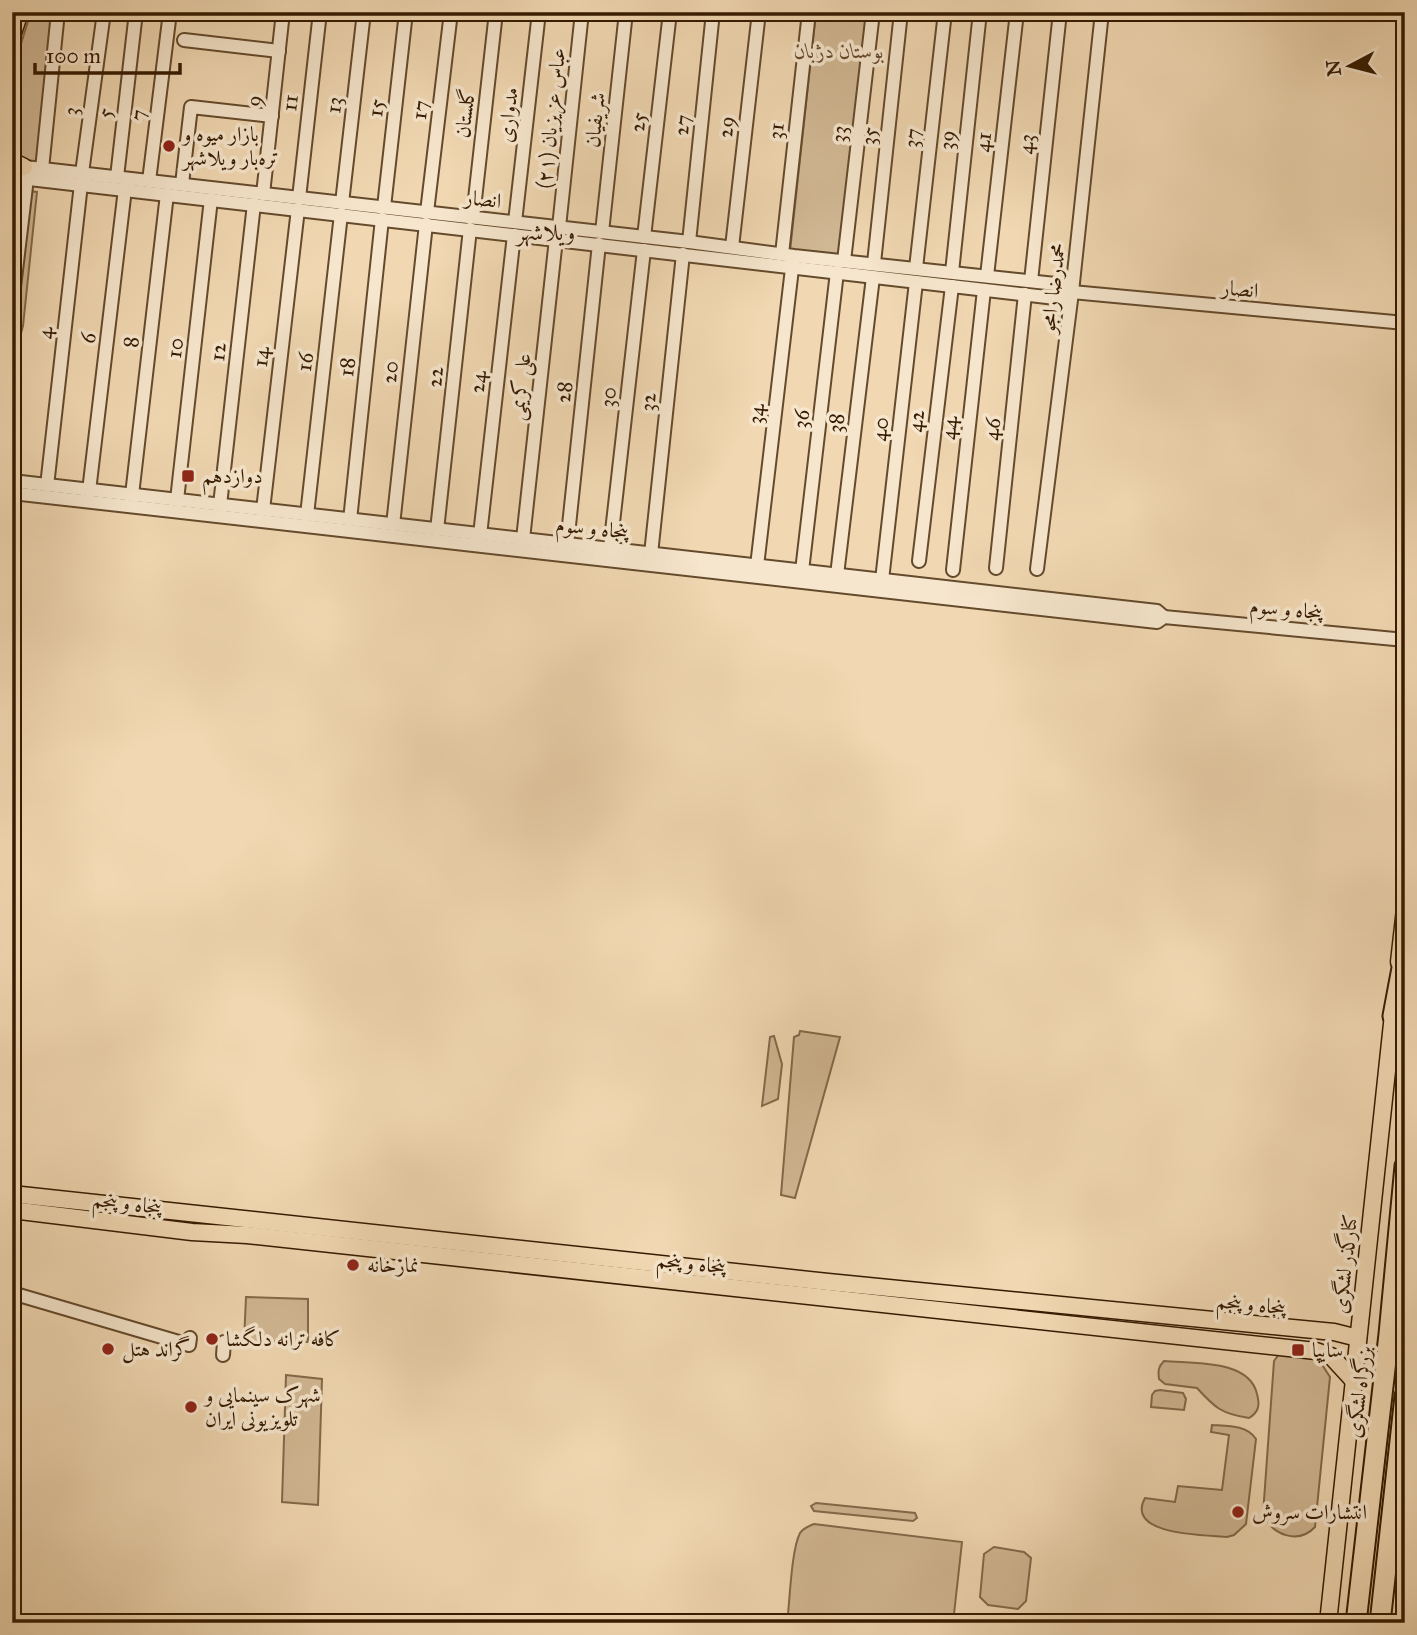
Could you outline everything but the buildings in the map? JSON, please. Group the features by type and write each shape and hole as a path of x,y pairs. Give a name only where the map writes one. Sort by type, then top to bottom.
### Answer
{"highway":[{"path":"1393,1016 1405,953"},
{"name":"بزرگراه لشگری","path":"1356,1623 1405,1166"},
{"path":"1380,1623 1405,1396"}],"main road":[{"path":"12,36 20,12"},
{"name":"کنارگذر لشگری","path":"1328,1623 1405,909"},
{"name":"پنجاه و پنجم","path":"12,1194 248,1228 827,1291 1324,1353"},
{"name":"پنجاه و پنجم","path":"12,1210 191,1232 248,1228"},
{"name":"پنجاه و پنجم","path":"827,1291 1328,1332 1359,1338"},
{"path":"1328,1332 1324,1353 1331,1356 1354,1381"},
{"path":"1404,1623 1405,1611"}],"street":[{"path":"41,169 58,12"},
{"name":"3","path":"81,179 104,12"},
{"name":"5","path":"117,177 136,12"},
{"name":"7","path":"149,181 170,12"},
{"name":"9","path":"258,199 272,116 283,12"},
{"name":"11","path":"298,203 320,12"},
{"name":"13","path":"341,208 364,12"},
{"name":"15","path":"383,213 406,12"},
{"name":"17","path":"427,218 451,12"},
{"name":"گلستان","path":"472,223 496,12"},
{"name":"مدواری","path":"515,228 539,12"},
{"name":"عباس عزیزیان (۲۱)","path":"558,233 582,12"},
{"name":"شریفیان","path":"601,238 626,12"},
{"name":"25","path":"644,243 670,12"},
{"name":"27","path":"686,248 713,12"},
{"name":"29","path":"732,247 759,12"},
{"name":"31","path":"789,259 808,12"},
{"name":"33","path":"841,267 873,12"},
{"name":"35","path":"874,270 901,12"},
{"name":"37","path":"916,268 946,12"},
{"name":"39","path":"952,272 980,12"},
{"name":"41","path":"986,276 1017,12"},
{"name":"43","path":"1031,281 1060,12"},
{"name":"محمدرضا رامجو","path":"1037,569 1072,292 1102,12"},
{"path":"184,40 279,51"},
{"path":"182,184 191,107 272,116"},
{"name":"انصار","path":"17,170 41,169 125,189 211,199 258,199"},
{"path":"12,304 17,170"},
{"name":"انصار","path":"17,170 81,179 117,177 182,184 258,199 841,267 874,270 916,268 1065,285 1072,292 1405,323"},
{"name":"4","path":"47,486 81,179"},
{"name":"6","path":"89,491 125,189"},
{"name":"8","path":"132,495 167,194"},
{"name":"10","path":"177,500 211,199"},
{"name":"12","path":"220,505 258,199"},
{"name":"14","path":"263,510 298,203"},
{"name":"16","path":"307,515 341,208"},
{"name":"18","path":"350,520 383,213"},
{"name":"20","path":"393,525 427,218"},
{"name":"22","path":"437,530 472,223"},
{"name":"24","path":"480,535 515,228"},
{"name":"علی کریمی","path":"523,539 558,233"},
{"name":"28","path":"567,544 601,238"},
{"name":"30","path":"610,549 644,243"},
{"name":"انصار","path":"686,248 732,247 789,259"},
{"name":"32","path":"651,554 686,248"},
{"name":"34","path":"758,566 789,259"},
{"name":"36","path":"802,571 841,267"},
{"name":"انصار","path":"874,270 916,282 1064,299 1072,292"},
{"name":"38","path":"837,575 874,270"},
{"name":"40","path":"882,580 916,282"},
{"name":"42","path":"919,561 951,286"},
{"name":"44","path":"953,570 985,290"},
{"name":"46","path":"996,568 1025,294"},
{"name":"پنجاه و سوم","path":"14,488 47,486 132,495 1157,611 1164,617 1405,640"},
{"name":"پنجاه و سوم","path":"14,488 1157,622 1164,617"},
{"path":"12,1293 189,1345 190,1338"}],"green space":[{"path":"31,12 55,12 39,165 15,157 12,153 12,72"},
{"name":"بوستان دژبان","path":"816,12 870,12 842,256 790,251"},
{"path":"12,189 37,192 23,326 12,366"},
{"path":"800,1031 840,1037 795,1198 781,1195 794,1037 799,1035"},
{"path":"774,1036 782,1064 778,1099 762,1106 770,1037"},
{"path":"246,1297 308,1299 308,1342 244,1341"},
{"path":"1279,1354 1319,1360 1330,1377 1315,1527 1301,1536 1279,1532 1263,1514 1274,1361"},
{"path":"1164,1361 1218,1366 1243,1374 1252,1383 1257,1394 1257,1411 1249,1418 1225,1412 1197,1388 1165,1384 1159,1379 1160,1367"},
{"path":"286,1375 322,1379 318,1505 282,1502"},
{"path":"1160,1390 1183,1393 1186,1399 1184,1410 1151,1407 1152,1395"},
{"path":"1212,1425 1242,1429 1256,1439 1246,1524 1234,1535 1227,1537 1187,1534 1157,1527 1146,1520 1142,1511 1145,1498 1175,1502 1178,1486 1222,1490 1229,1435 1211,1432"},
{"path":"816,1503 915,1513 917,1518 913,1521 814,1511 811,1506"},
{"path":"814,1524 962,1542 953,1623 787,1623 797,1541 801,1531"},
{"path":"994,1547 1024,1552 1031,1558 1026,1601 1018,1609 988,1605 980,1597 984,1554"}],"place":[{"name":"بازار میوه و تره‌بار ویلاشهر","path":"169,146"},
{"name":"دوازدهم","path":"188,476"},
{"name":"نمازخانه","path":"353,1265"},
{"name":"کافه ترانه دلگشا","path":"212,1339"},
{"name":"گراند هتل","path":"108,1349"},
{"name":"سایپا","path":"1298,1350"},
{"name":"شهرک سینمایی و تلویزیونی ایران","path":"191,1407"},
{"name":"انتشارات سروش","path":"1238,1512"}],"district":[{"name":"ویلاشهر","path":"546,232"}]}
